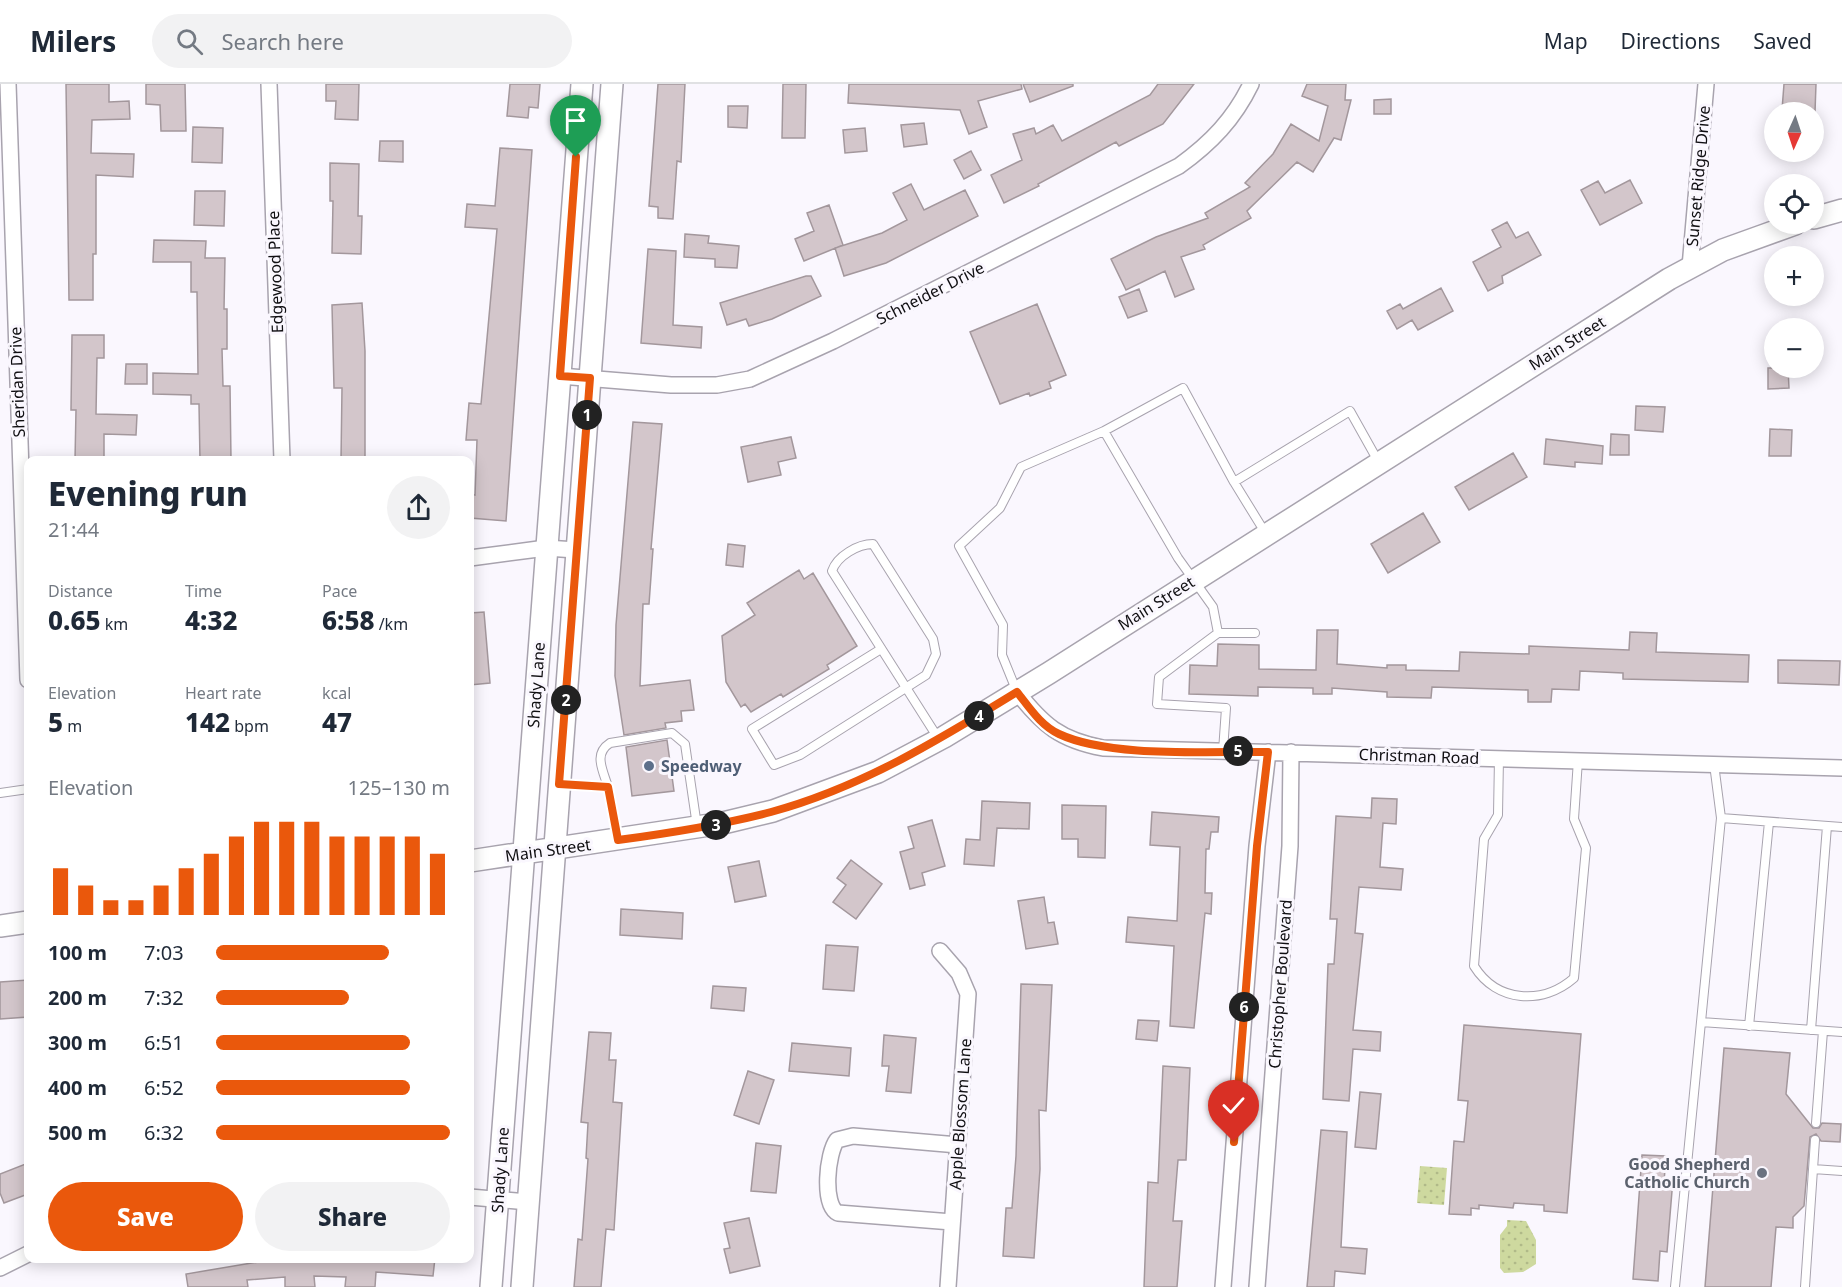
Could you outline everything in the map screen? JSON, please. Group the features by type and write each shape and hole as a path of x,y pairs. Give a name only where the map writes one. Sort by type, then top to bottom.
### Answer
{"street":[{"name":"Sheridan Drive","path":"8,84 5,173 24,561"},
{"name":"Edgewood Place","path":"269,84 282,456"},
{"name":"Shady Lane","path":"491,1287 582,84"},
{"name":"Shady Lane","path":"522,1287 612,84"},
{"name":"Schneider Drive","path":"560,376 671,385 717,385 750,379 833,341 1179,166 1222,130 1239,107 1251,84"},
{"name":"Sunset Ridge Drive","path":"1689,267 1706,84"},
{"path":"1824,215 1842,210"},
{"name":"Main Street","path":"474,860 697,828 773,811 878,772 939,739 1017,692 1689,267 1746,240 1764,234"},
{"path":"474,557 546,548 576,550"},
{"name":"Christman Road","path":"1017,692 1047,727 1058,734 1089,745 1121,749 1842,768"},
{"path":"531,751 562,753"},
{"name":"Christopher Boulevard","path":"1224,1287 1257,846 1268,752"},
{"name":"Christopher Boulevard","path":"1257,1287 1290,846 1292,753"},
{"path":"0,926 24,923"},
{"name":"Apple Blossom Lane","path":"940,951 959,973 968,994 948,1287"},
{"path":"952,1222 838,1213 832,1210 828,1201 830,1159 832,1146 837,1140 853,1136 958,1145"},
{"path":"474,1197 528,1202"},
{"path":"0,1268 24,1256"}],"lane":[{"path":"1017,692 1002,656 1003,625 959,546 1000,508 1021,467 1104,431 1183,388 1234,482 1266,534"},
{"path":"1234,482 1350,411 1379,462"},
{"path":"1104,431 1178,558 1213,607 1218,633"},
{"path":"881,649 752,729 774,765 800,755 908,689 926,675 936,654 933,639 873,544 862,544 835,562 832,571 908,689 939,739"},
{"path":"1223,751 1226,708 1157,704 1159,677 1218,633 1256,633"},
{"path":"618,840 608,787 599,757 602,748 610,742 672,733 685,744 697,828"},
{"path":"1499,758 1498,815 1484,839 1474,966 1490,984 1523,997 1555,992 1574,978 1586,849 1574,819 1578,760"},
{"path":"1675,1287 1720,818 1714,764"},
{"path":"559,784 608,787"},
{"path":"0,793 24,790"},
{"path":"1720,818 1842,827"},
{"path":"1749,1026 1769,822"},
{"path":"1811,1030 1827,826"},
{"path":"1701,1022 1842,1032"},
{"path":"1816,1123 1823,1031"},
{"path":"1805,1287 1815,1140"},
{"path":"1813,1169 1842,1171"}],"green space":[{"path":"1420,1166 1447,1168 1444,1205 1417,1203"},
{"path":"1507,1220 1526,1221 1536,1240 1536,1264 1523,1272 1504,1273 1500,1268 1500,1235 1507,1226"}],"building":[{"path":"66,84 109,84 109,102 129,101 130,119 92,120 91,153 134,154 133,177 96,175 96,254 93,254 93,300 69,300"},
{"path":"146,84 185,84 186,131 161,131 160,105 146,104"},
{"path":"326,84 359,84 358,120 335,119 336,101 326,101"},
{"path":"510,84 540,84 538,108 529,107 528,118 507,116"},
{"path":"658,84 685,84 681,162 677,161 673,219 658,218 658,207 649,206"},
{"path":"783,84 806,84 805,138 782,138"},
{"path":"849,84 1021,84 1022,89 978,101 987,127 969,134 960,110 848,103"},
{"path":"1023,84 1073,84 1073,86 1030,102"},
{"path":"1158,84 1194,84 1163,124 1119,146 1116,142 1038,184 1039,186 1004,203 991,175 1022,160 1013,134 1034,128 1036,134 1053,125 1062,141 1150,95"},
{"path":"1307,84 1346,84 1345,100 1351,100 1341,140 1334,138 1313,172 1297,162 1247,211 1251,218 1203,245 1205,249 1181,257 1194,289 1175,297 1165,271 1126,290 1111,259 1156,237 1208,218 1205,213 1250,187 1245,183 1273,154 1291,124 1319,141 1328,106 1302,96"},
{"path":"1784,84 1816,84 1815,102 1783,102"},
{"path":"1391,99 1391,114 1374,114 1374,100"},
{"path":"728,106 748,106 747,128 728,127"},
{"path":"924,123 927,144 904,147 901,125"},
{"path":"193,127 223,128 222,163 192,162"},
{"path":"865,128 867,151 845,153 843,130"},
{"path":"380,141 403,141 403,162 379,161"},
{"path":"500,148 532,150 506,521 474,518 477,440 466,440 469,403 481,404 497,229 465,227 467,204 495,206"},
{"path":"971,151 981,170 964,179 954,160"},
{"path":"330,163 359,164 358,216 362,216 361,254 332,253 333,201 330,201"},
{"path":"1630,180 1642,203 1600,225 1581,190 1598,181 1605,193"},
{"path":"911,184 924,210 965,190 978,216 886,263 844,276 835,248 882,233 907,220 893,193"},
{"path":"195,191 225,191 224,226 194,225"},
{"path":"829,205 843,245 804,261 795,239 814,231 807,213"},
{"path":"1507,222 1516,238 1528,232 1541,255 1502,276 1503,283 1488,291 1473,262 1501,247 1492,230"},
{"path":"685,234 709,236 708,243 739,246 737,268 715,267 715,259 684,257"},
{"path":"154,240 206,241 205,258 225,258 224,309 227,309 227,349 222,349 223,386 230,386 231,456 200,456 199,404 191,404 191,395 153,394 153,373 198,374 197,292 191,292 191,262 153,262"},
{"path":"648,249 676,251 673,325 702,327 701,348 641,343"},
{"path":"811,276 821,296 772,319 749,326 746,319 727,325 720,303"},
{"path":"1441,288 1453,311 1418,330 1412,320 1397,329 1387,311 1400,304 1403,309"},
{"path":"1139,289 1147,311 1128,318 1119,297"},
{"path":"362,303 365,351 365,456 341,456 342,388 334,388 332,305"},
{"path":"1037,304 1066,375 1049,382 1051,388 1030,396 1029,393 1000,404 970,332"},
{"path":"72,335 104,335 104,358 97,358 96,414 137,415 136,435 104,434 104,456 75,456 76,410 71,410"},
{"path":"126,364 147,364 147,384 125,384"},
{"path":"1768,378 1788,378 1789,388 1768,389"},
{"path":"1636,406 1665,407 1663,432 1635,430"},
{"path":"633,422 662,424 651,549 653,549 649,604 643,604 640,686 690,680 694,710 681,711 682,721 665,723 666,728 624,735 615,676 616,625"},
{"path":"1770,429 1792,430 1791,456 1769,456"},
{"path":"1611,434 1629,435 1629,455 1610,455"},
{"path":"791,437 796,458 778,462 781,475 748,482 741,447"},
{"path":"1546,439 1603,446 1602,464 1575,462 1575,467 1544,464"},
{"path":"1513,453 1527,477 1469,510 1455,487"},
{"path":"1423,513 1440,542 1388,573 1371,544"},
{"path":"728,544 745,546 743,567 726,565"},
{"path":"799,570 804,579 813,573 857,646 827,665 829,669 783,697 781,694 751,712 745,704 741,707 726,682 722,636 755,615 747,603"},
{"path":"484,612 490,683 474,685 474,613"},
{"path":"1317,630 1338,630 1337,664 1387,668 1387,665 1406,665 1406,670 1459,671 1460,652 1529,654 1529,646 1629,650 1630,632 1657,633 1656,652 1749,655 1748,682 1623,679 1623,673 1580,671 1579,690 1552,689 1551,702 1528,702 1528,690 1432,687 1431,698 1387,697 1387,692 1332,688 1332,694 1313,694 1313,688 1258,687 1258,696 1189,694 1190,665 1217,666 1218,644 1259,645 1259,669 1316,670"},
{"path":"1778,660 1840,661 1839,685 1778,683"},
{"name":"Speedway","path":"667,740 674,791 632,796 626,747"},
{"path":"1372,798 1397,799 1396,824 1383,823 1380,867 1403,869 1401,890 1359,887 1355,933 1363,934 1353,1030 1381,1032 1380,1051 1353,1049 1349,1101 1323,1099 1328,964 1334,964 1337,919 1330,919 1336,816 1371,818"},
{"path":"982,801 1030,803 1029,829 997,828 994,866 964,864 966,839 980,840"},
{"path":"1062,805 1106,806 1105,858 1078,857 1078,839 1062,839"},
{"path":"1152,812 1219,817 1218,832 1211,832 1209,849 1206,849 1205,893 1212,893 1211,914 1205,913 1194,1028 1170,1026 1174,946 1126,942 1128,917 1177,921 1180,847 1150,845"},
{"path":"932,820 945,866 922,873 925,885 910,889 900,852 914,848 908,827"},
{"path":"851,860 882,884 856,919 833,902 846,885 837,878"},
{"path":"759,861 766,896 735,902 728,867"},
{"path":"1044,897 1048,923 1054,922 1058,944 1026,949 1018,901"},
{"path":"621,909 683,913 682,939 620,935"},
{"path":"826,945 858,947 854,991 823,989"},
{"path":"24,980 24,1017 0,1019 0,982"},
{"path":"1021,984 1052,985 1046,1111 1039,1110 1040,1169 1034,1258 1003,1256 1006,1208 1012,1208 1016,1156"},
{"path":"713,986 746,988 744,1011 711,1008"},
{"path":"1138,1020 1159,1021 1157,1041 1136,1039"},
{"path":"1464,1025 1581,1034 1567,1213 1544,1211 1544,1205 1514,1203 1513,1208 1479,1205 1479,1209 1471,1208 1471,1215 1449,1214 1454,1141 1464,1142 1468,1101 1458,1100"},
{"path":"589,1032 611,1033 609,1060 616,1060 613,1102 622,1103 614,1230 606,1229 601,1287 574,1287 578,1239 582,1240 588,1159 586,1158 588,1123 581,1122"},
{"path":"884,1035 916,1038 911,1093 886,1091 889,1066 882,1066"},
{"path":"792,1043 851,1048 849,1076 789,1071"},
{"name":"Good Shepherd Catholic Church","path":"1724,1048 1790,1053 1786,1094 1813,1128 1819,1128 1822,1123 1841,1124 1840,1142 1821,1141 1816,1134 1810,1137 1804,1206 1793,1217 1793,1228 1776,1227 1771,1287 1705,1287"},
{"path":"1163,1066 1190,1068 1186,1160 1178,1160 1173,1221 1182,1221 1177,1287 1144,1287 1148,1182 1158,1183"},
{"path":"748,1071 774,1080 759,1124 734,1115"},
{"path":"1360,1092 1381,1094 1376,1149 1355,1147"},
{"path":"1321,1130 1347,1132 1341,1247 1367,1249 1365,1274 1335,1271 1334,1287 1307,1287"},
{"path":"756,1143 781,1146 776,1193 751,1191"},
{"path":"1642,1155 1666,1156 1664,1182 1670,1182 1672,1191 1667,1252 1660,1251 1658,1281 1633,1279"},
{"path":"24,1165 24,1196 4,1203 0,1193 0,1174"},
{"path":"749,1218 760,1266 730,1273 724,1249 730,1248 724,1223"},
{"path":"252,1263 434,1263 433,1276 376,1272 375,1287 345,1287 346,1277 314,1276 315,1287 285,1287 285,1277 247,1280 248,1287 188,1287 186,1274"}],"place":[{"name":"Speedway","path":"649,766"},
{"name":"Good Shepherd Catholic Church","path":"1762,1173"}],"route":[{"path":"576,157 560,376 590,378 559,784 608,787 618,840 723,823 773,811 878,772 944,737 1017,692 1047,727 1058,734 1089,745 1121,749 1268,752 1257,846 1234,1142"}]}
